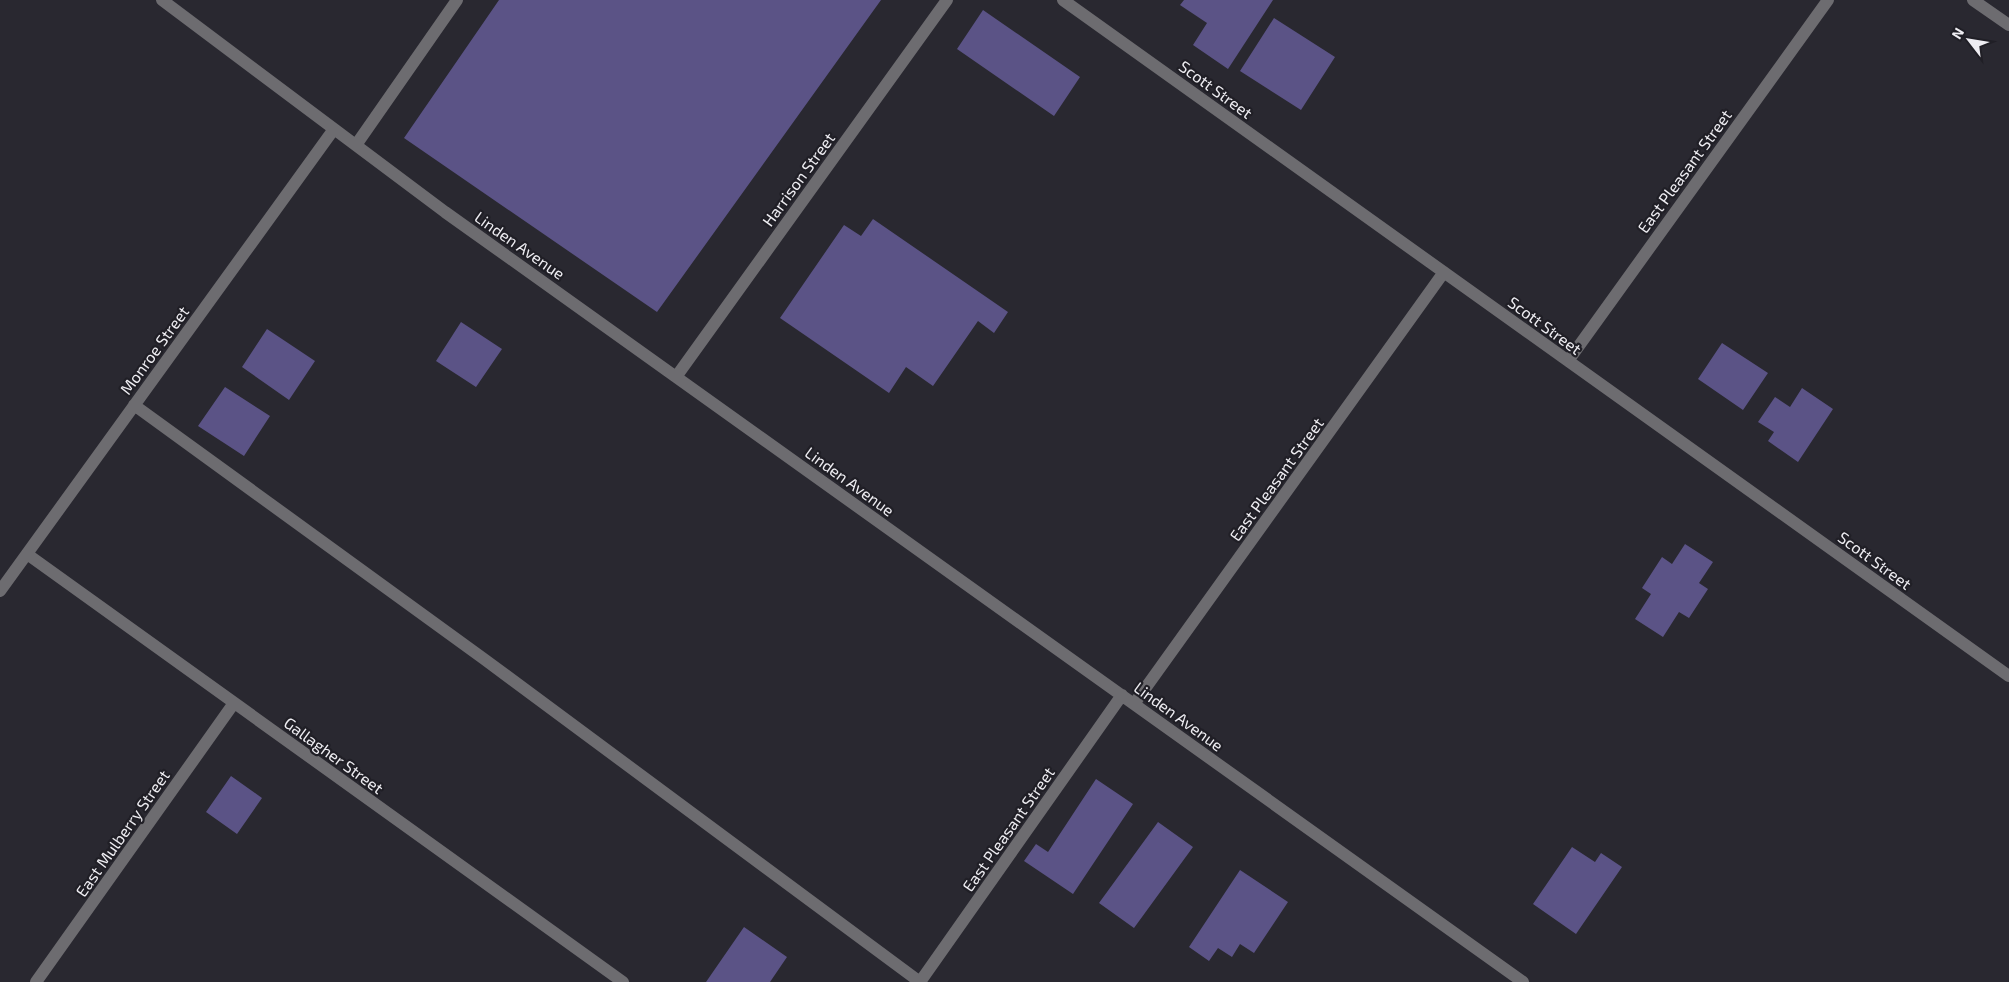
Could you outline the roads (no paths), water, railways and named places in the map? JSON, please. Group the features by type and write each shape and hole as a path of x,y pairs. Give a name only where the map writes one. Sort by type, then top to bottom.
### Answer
{"street":[{"name":"Linden Avenue","path":"162,0 445,212 1523,982"},
{"path":"356,145 457,0"},
{"name":"Harrison Street","path":"676,377 947,0"},
{"name":"Scott Street","path":"1063,0 2009,676"},
{"name":"East Pleasant Street","path":"1568,361 1828,0"},
{"path":"1973,0 2009,25"},
{"name":"Monroe Street","path":"0,592 334,129"},
{"name":"East Pleasant Street","path":"1134,704 1444,272"},
{"path":"134,405 484,659 920,982"},
{"name":"Gallagher Street","path":"26,554 623,982"},
{"name":"East Pleasant Street","path":"920,982 1122,695"},
{"name":"East Mulberry Street","path":"36,982 234,703"}]}
